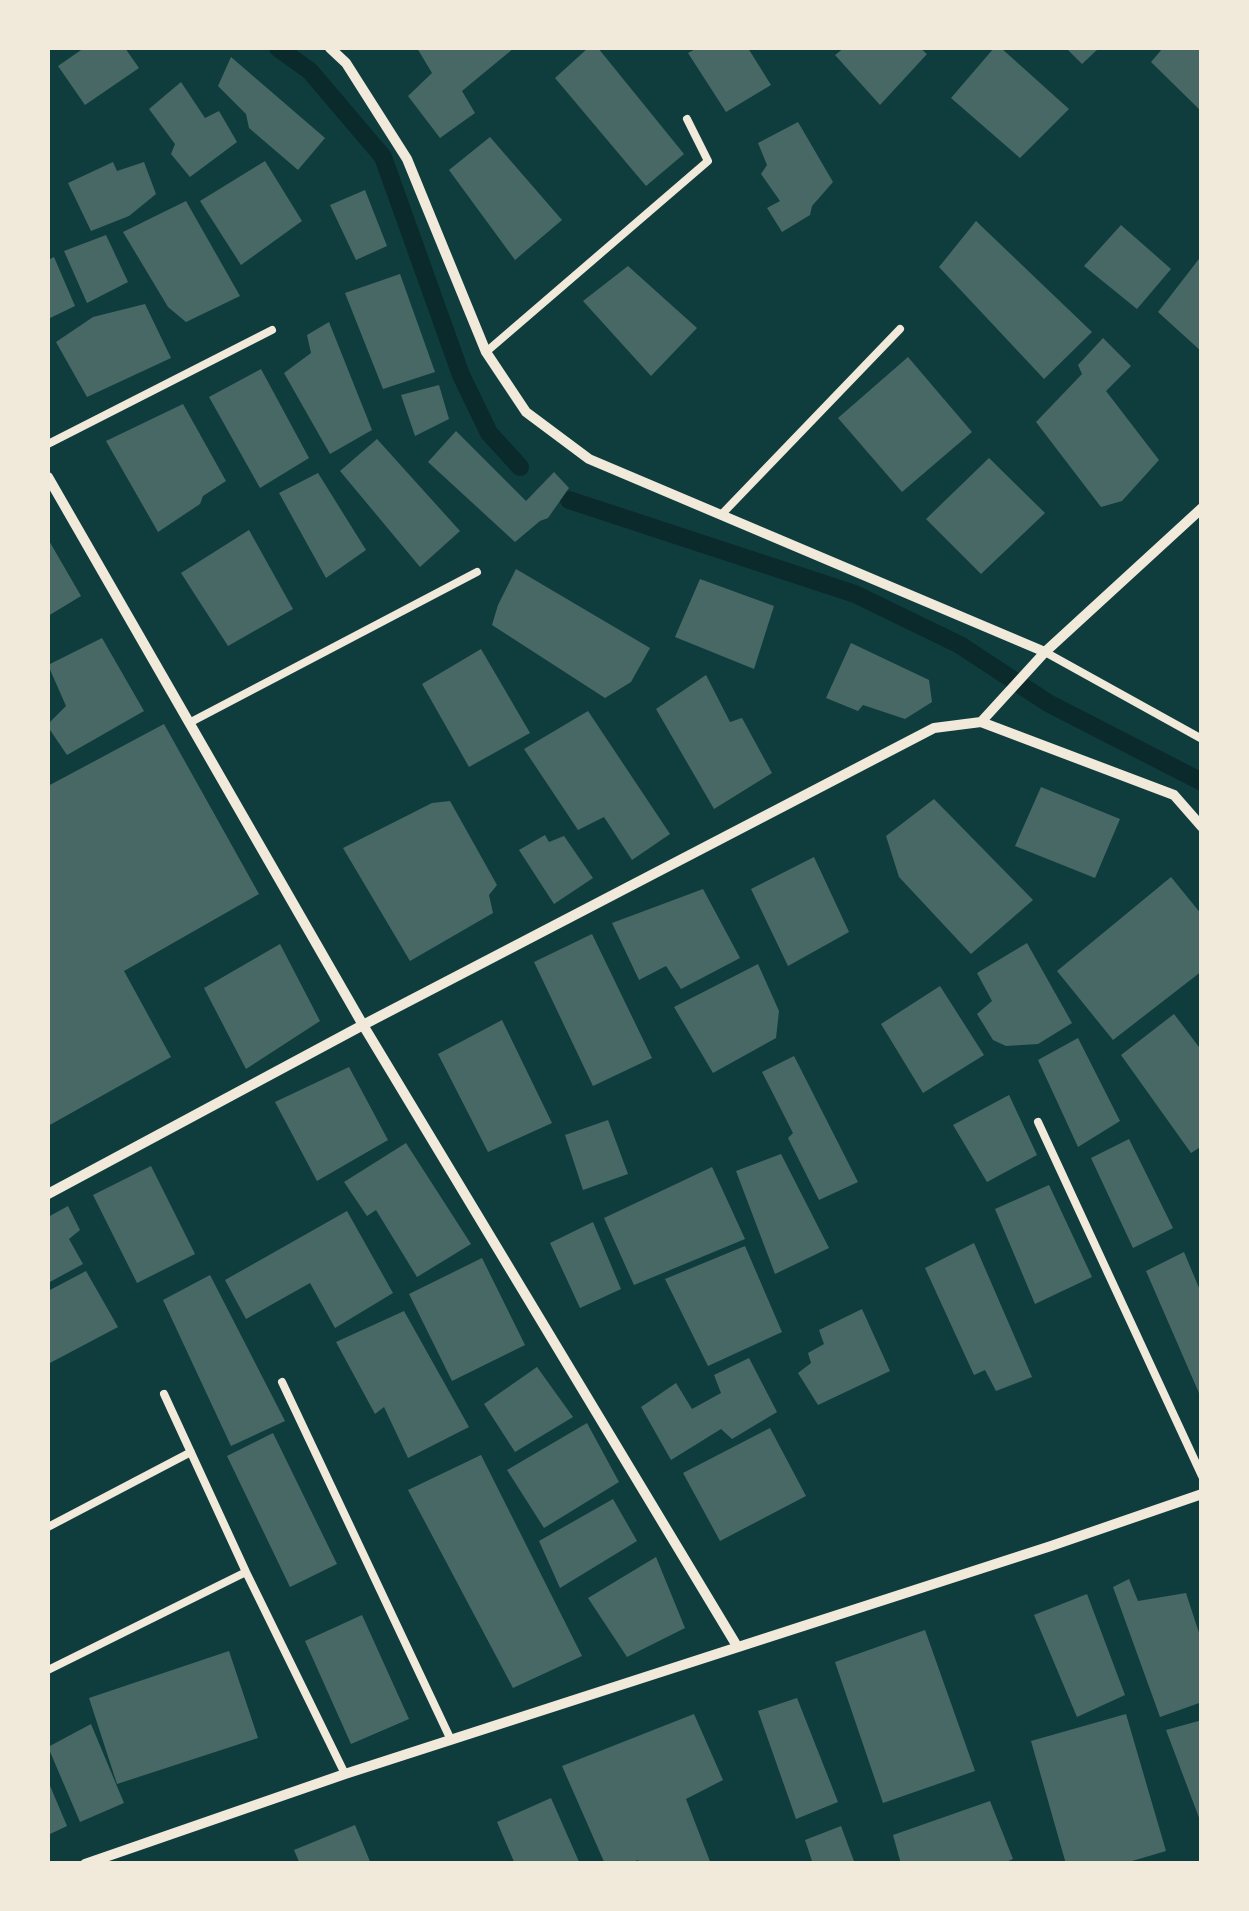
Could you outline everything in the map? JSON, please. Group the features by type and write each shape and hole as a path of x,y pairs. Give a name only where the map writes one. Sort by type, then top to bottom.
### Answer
{"street":[{"path":"330,48 346,63 406,160 486,352 526,412 589,460 1045,652"},
{"path":"48,477 363,1025 737,1646"},
{"path":"982,722 1045,652 1202,508"},
{"path":"48,1194 934,728 982,722 1174,795 1202,827"},
{"path":"92,1862 346,1774 1202,1494"}],"lane":[{"path":"486,352 708,161 687,119"},
{"path":"721,516 900,329"},
{"path":"48,444 272,330"},
{"path":"189,723 477,572"},
{"path":"1045,652 1202,739"},
{"path":"1038,1122 1202,1476"},
{"path":"282,1382 451,1740"},
{"path":"164,1394 346,1774"},
{"path":"48,1527 190,1452"},
{"path":"48,1670 246,1572"}],"building":[{"path":"84,48 125,48 139,68 85,105 58,66"},
{"path":"417,48 514,48 462,91 475,113 440,138 408,96 432,73"},
{"path":"588,48 598,48 684,154 646,186 555,78"},
{"path":"697,48 748,48 771,85 726,112 688,53"},
{"path":"844,48 920,48 927,54 880,105 835,55"},
{"path":"994,48 1001,48 1069,109 1020,158 951,98"},
{"path":"1066,48 1099,48 1082,64"},
{"path":"1163,48 1202,48 1202,112 1151,62"},
{"path":"231,57 325,138 298,170 249,128 246,114 218,86"},
{"path":"181,82 205,118 219,111 237,142 190,177 171,154 175,144 149,109"},
{"path":"798,122 833,182 812,206 810,215 782,232 767,208 780,201 761,174 767,165 758,143"},
{"path":"490,137 562,220 515,260 449,170"},
{"path":"265,161 302,221 241,265 200,201"},
{"path":"113,162 117,171 144,162 156,194 129,216 91,231 68,183"},
{"path":"365,190 387,246 356,260 330,205"},
{"path":"186,201 240,296 186,322 168,307 123,232"},
{"path":"976,221 1092,332 1044,379 939,267"},
{"path":"1121,225 1171,269 1137,309 1084,266"},
{"path":"106,235 128,282 87,303 64,251"},
{"path":"1202,255 1202,352 1158,312"},
{"path":"54,257 75,306 48,319 48,260"},
{"path":"628,266 697,328 651,376 583,301"},
{"path":"400,274 435,372 383,389 345,293"},
{"path":"145,304 171,358 87,397 56,342 93,317"},
{"path":"329,322 372,430 330,454 284,373 311,353 307,335"},
{"path":"1103,338 1131,366 1106,391 1159,460 1122,501 1101,507 1036,422 1082,374 1078,365"},
{"path":"908,357 972,432 902,492 838,418"},
{"path":"261,369 309,458 260,488 209,397"},
{"path":"439,385 449,419 415,436 401,395"},
{"path":"183,404 226,481 158,532 106,441"},
{"path":"456,431 526,501 554,472 569,488 548,518 515,542 428,462"},
{"path":"377,439 460,531 420,567 340,471"},
{"path":"989,458 1045,513 981,574 926,519"},
{"path":"318,473 366,550 326,578 279,493"},
{"path":"249,530 293,609 228,646 181,573"},
{"path":"48,539 81,596 48,616"},
{"path":"516,569 650,648 631,682 605,698 492,625"},
{"path":"700,579 774,606 754,669 675,637"},
{"path":"102,638 144,711 67,755 48,727 66,706 48,665"},
{"path":"851,643 929,680 932,702 905,719 863,705 858,711 826,698"},
{"path":"481,649 530,733 469,767 422,684"},
{"path":"706,675 730,722 742,718 772,773 714,809 656,709"},
{"path":"588,711 670,834 632,860 604,817 578,830 524,749"},
{"path":"164,724 259,894 124,971 171,1057 48,1126 48,786"},
{"path":"1041,787 1120,819 1095,878 1015,846"},
{"path":"934,799 1033,900 971,954 899,877 886,836"},
{"path":"450,801 497,885 489,895 493,913 410,961 343,848 432,803"},
{"path":"545,835 549,842 564,836 593,878 554,904 519,850"},
{"path":"814,857 849,932 788,966 751,889"},
{"path":"1171,877 1202,915 1202,971 1113,1040 1057,971"},
{"path":"703,889 740,958 681,989 666,966 639,980 612,923"},
{"path":"592,934 652,1058 593,1086 534,962"},
{"path":"1027,943 1072,1023 1038,1044 1006,1046 993,1040 977,1014 992,1001 977,973"},
{"path":"280,944 320,1021 246,1069 204,988"},
{"path":"758,964 779,1011 776,1038 713,1073 674,1007"},
{"path":"940,986 984,1055 923,1093 881,1024"},
{"path":"1174,1014 1202,1051 1202,1146 1191,1153 1121,1055"},
{"path":"502,1020 552,1123 488,1152 438,1054"},
{"path":"1078,1038 1120,1121 1078,1147 1038,1060"},
{"path":"794,1056 858,1182 819,1200 788,1138 793,1133 762,1072"},
{"path":"349,1067 388,1140 317,1181 275,1102"},
{"path":"1009,1095 1037,1155 987,1182 953,1125"},
{"path":"608,1120 628,1174 583,1190 565,1135"},
{"path":"1129,1139 1173,1228 1133,1248 1091,1158"},
{"path":"406,1143 471,1244 417,1277 376,1210 367,1216 344,1182"},
{"path":"781,1154 829,1248 775,1274 736,1171"},
{"path":"151,1166 195,1254 137,1283 93,1195"},
{"path":"712,1167 745,1239 634,1285 604,1218"},
{"path":"1049,1185 1092,1277 1035,1304 995,1209"},
{"path":"68,1206 80,1230 69,1239 83,1264 48,1283 48,1217"},
{"path":"347,1211 393,1293 335,1328 310,1283 246,1319 225,1280"},
{"path":"593,1222 621,1289 580,1308 550,1243"},
{"path":"974,1243 1032,1377 996,1391 985,1370 974,1375 925,1268"},
{"path":"745,1246 782,1332 708,1366 665,1279"},
{"path":"1184,1252 1202,1295 1202,1400 1146,1271"},
{"path":"482,1258 525,1345 452,1381 409,1294"},
{"path":"86,1271 118,1327 48,1364 48,1291"},
{"path":"210,1275 285,1421 231,1446 163,1300"},
{"path":"862,1309 890,1371 818,1405 798,1373 811,1363 808,1353 824,1344 819,1330"},
{"path":"404,1311 469,1427 408,1458 384,1407 375,1414 336,1342"},
{"path":"749,1358 777,1412 732,1439 721,1429 671,1460 641,1407 676,1383 692,1409 721,1393 714,1375"},
{"path":"537,1367 573,1417 515,1452 484,1404"},
{"path":"587,1423 619,1482 544,1528 507,1470"},
{"path":"770,1428 806,1496 720,1541 683,1473"},
{"path":"273,1433 337,1564 290,1587 227,1456"},
{"path":"481,1455 582,1656 513,1688 408,1490"},
{"path":"613,1499 637,1541 560,1588 539,1541"},
{"path":"656,1557 685,1628 627,1657 588,1598"},
{"path":"1129,1579 1138,1601 1186,1593 1202,1642 1202,1702 1160,1717 1113,1587"},
{"path":"1087,1594 1125,1695 1077,1717 1034,1615"},
{"path":"362,1615 409,1719 351,1744 305,1641"},
{"path":"925,1630 975,1771 883,1803 835,1662"},
{"path":"229,1651 258,1738 117,1784 89,1698"},
{"path":"797,1698 838,1802 796,1819 758,1711"},
{"path":"694,1714 723,1780 686,1799 711,1864 640,1864 638,1860 605,1864 562,1766"},
{"path":"1126,1714 1166,1851 1122,1864 1066,1864 1031,1741"},
{"path":"1202,1720 1202,1822 1201,1823 1166,1730"},
{"path":"91,1724 124,1803 80,1822 48,1747"},
{"path":"48,1781 67,1826 48,1835"},
{"path":"551,1798 580,1864 515,1864 497,1822"},
{"path":"990,1801 1013,1859 1001,1864 901,1864 893,1835"},
{"path":"355,1825 371,1864 300,1864 294,1850"},
{"path":"841,1826 855,1864 813,1864 805,1840"}],"waterway":[{"path":"278,48 310,71 383,157 461,375 489,433 520,467"},
{"path":"569,500 855,594 960,645 1048,703 1202,782"}]}
